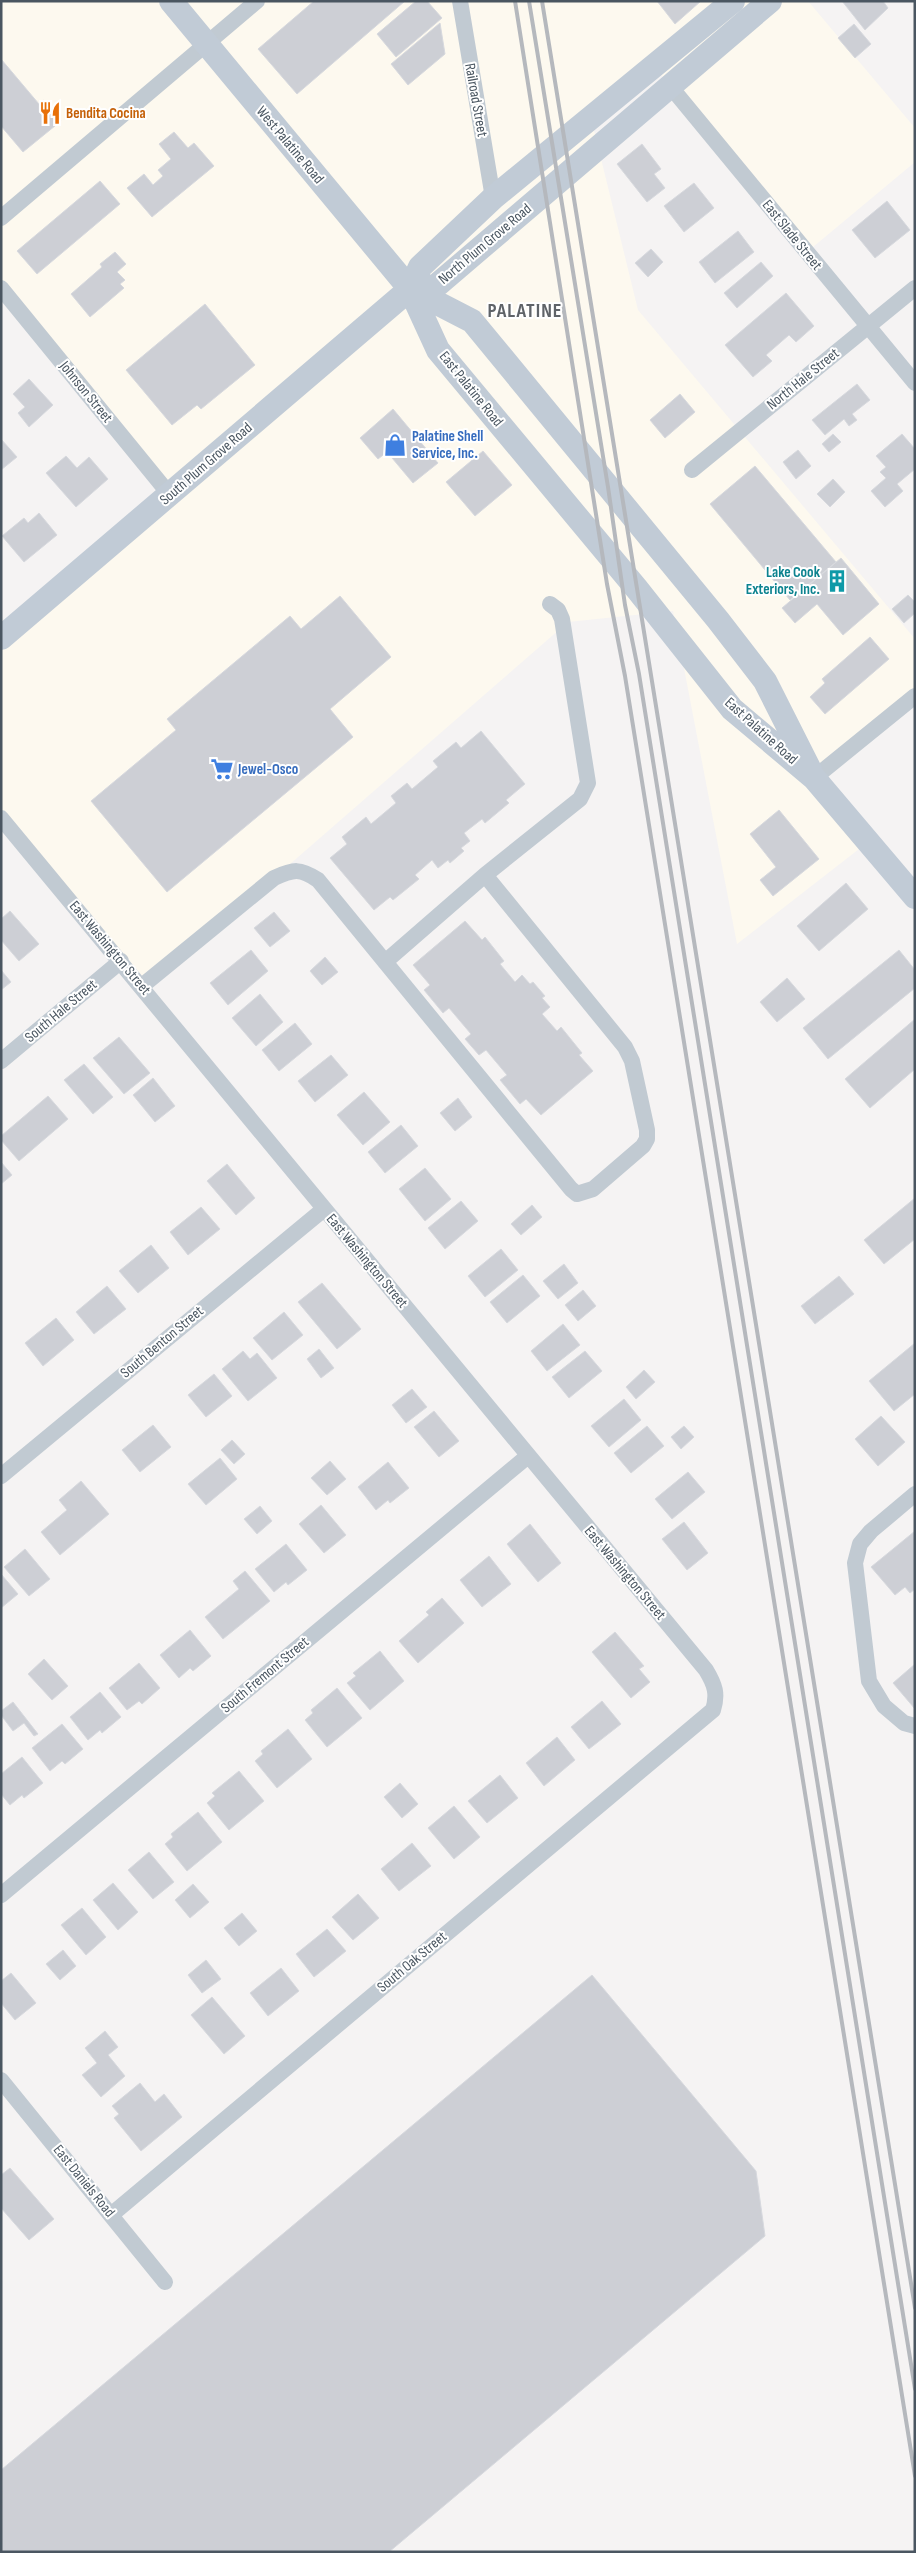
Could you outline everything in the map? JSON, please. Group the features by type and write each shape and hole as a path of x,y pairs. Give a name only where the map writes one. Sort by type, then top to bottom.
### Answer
{"main road":[{"name":"West Palatine Road","path":"171,1 410,288"},
{"name":"North Plum Grove Road","path":"734,1 493,198 420,267 410,288 436,286 770,1"},
{"name":"South Plum Grove Road","path":"1,638 410,288"},
{"name":"East Palatine Road","path":"410,288 438,350 732,709 814,778 915,897"},
{"name":"East Palatine Road","path":"410,288 472,321 718,620 764,681 814,778"}],"street":[{"path":"1,218 258,1"},
{"name":"Railroad Street","path":"460,1 493,198"},
{"name":"East Slade Street","path":"670,86 915,383"},
{"name":"Johnson Street","path":"1,288 170,495"},
{"name":"North Hale Street","path":"692,470 915,288"},
{"path":"385,962 485,875 580,799 588,783 562,619 558,610 550,604"},
{"path":"814,778 915,696"},
{"name":"East Washington Street","path":"1,818 142,986 706,1670 713,1682 717,1696 713,1710"},
{"path":"142,986 274,878 291,870 305,872 318,880 571,1189 577,1194 593,1189 636,1152 647,1139 647,1130 632,1061 625,1048 485,875"},
{"name":"South Hale Street","path":"1,1061 121,961"},
{"name":"South Benton Street","path":"1,1476 324,1209"},
{"name":"South Fremont Street","path":"1,1895 528,1456"},
{"path":"915,1494 871,1531 860,1544 856,1563 869,1680 884,1706 904,1723 915,1726"},
{"name":"South Oak Street","path":"111,2214 713,1710"},
{"name":"East Daniels Road","path":"3,2086 166,2282"}],"shaded area":[{"path":"1,1 808,1 915,128 915,162 807,252 661,75 594,130 638,310 915,639 915,696 814,778 868,842 737,944 673,611 568,622 274,878 142,986 1,818 1,637 170,495 1,288"}],"building":[{"path":"314,1 405,1 297,94 258,49"},
{"path":"416,1 427,1 442,18 396,57 377,34"},
{"path":"657,1 701,1 675,24"},
{"path":"842,1 883,1 888,8 865,30"},
{"path":"440,23 445,54 408,85 391,64"},
{"path":"854,24 871,44 855,58 838,38"},
{"path":"1,59 39,104 44,100 61,121 23,152 1,126"},
{"path":"174,132 188,148 194,143 214,166 152,217 127,188 144,174 153,185 163,176 158,170 171,159 159,144"},
{"path":"642,144 661,169 654,174 665,188 647,202 617,164"},
{"path":"100,181 120,204 37,274 17,251"},
{"path":"694,183 714,208 684,232 664,206"},
{"path":"887,201 910,230 875,258 852,230"},
{"path":"738,231 754,252 715,283 699,262"},
{"path":"651,249 663,262 648,277 635,263"},
{"path":"115,252 126,264 117,272 125,280 120,284 124,288 90,317 71,294 102,267 100,264"},
{"path":"761,262 773,276 737,308 724,293"},
{"path":"786,293 814,326 796,342 789,335 766,355 772,361 753,377 725,345"},
{"path":"205,304 255,365 201,409 197,405 172,425 126,370"},
{"path":"29,379 53,405 29,427 18,413 25,407 13,394"},
{"path":"857,384 870,400 852,414 857,420 849,426 844,419 825,435 812,420"},
{"path":"680,394 695,412 665,438 650,420"},
{"name":"Palatine Shell Service, Inc.","path":"393,409 438,463 413,483 387,452 378,459 360,438"},
{"path":"833,434 841,442 829,452 822,444"},
{"path":"902,434 915,449 915,469 897,484 903,491 885,507 871,491 886,478 880,472 886,467 876,456"},
{"path":"1,439 17,457 1,470"},
{"path":"798,450 811,466 796,479 783,462"},
{"path":"483,451 512,485 475,516 446,482"},
{"path":"66,456 77,468 89,457 108,479 76,507 46,473"},
{"path":"755,466 836,562 790,600 710,504"},
{"path":"833,479 845,492 830,507 817,494"},
{"path":"39,513 57,535 24,562 2,536 24,518 28,523"},
{"name":"Lake Cook Exteriors, Inc.","path":"841,558 879,604 843,635 817,604 795,623 782,608"},
{"path":"908,595 915,602 915,613 904,623 892,609"},
{"name":"Jewel-Osco","path":"340,596 391,657 330,709 353,737 167,892 91,801 176,730 167,719 290,616 301,629"},
{"path":"870,637 889,659 825,714 810,697 825,683 822,679"},
{"path":"481,731 525,784 506,800 509,803 485,823 482,819 464,833 470,841 461,848 464,851 450,863 448,860 438,868 432,860 415,875 419,879 393,900 390,897 374,910 330,858 347,844 342,837 366,817 371,824 396,803 391,796 407,783 412,789 438,767 433,761 456,742 461,748"},
{"path":"779,810 819,859 773,896 760,880 776,867 750,834"},
{"path":"846,883 868,909 819,951 797,926"},
{"path":"10,911 39,944 19,961 1,940 1,919"},
{"path":"274,912 290,931 270,947 254,928"},
{"path":"465,921 482,940 485,937 504,961 500,964 515,982 522,975 530,984 533,982 545,996 542,998 550,1007 542,1014 557,1031 561,1027 582,1053 579,1055 593,1071 541,1115 526,1099 520,1104 500,1080 507,1075 486,1050 479,1055 465,1039 471,1034 449,1008 443,1013 424,990 430,985 413,965"},
{"path":"251,950 268,971 228,1005 210,983"},
{"path":"899,950 915,970 915,988 828,1059 803,1028"},
{"path":"325,957 338,972 322,985 310,971"},
{"path":"1,970 11,982 1,990"},
{"path":"787,978 805,999 777,1022 760,1002"},
{"path":"260,994 283,1022 256,1046 232,1018"},
{"path":"915,1019 915,1069 870,1108 845,1079"},
{"path":"295,1023 312,1044 279,1071 262,1050"},
{"path":"119,1037 150,1073 124,1094 93,1058"},
{"path":"331,1055 348,1075 315,1102 298,1081"},
{"path":"84,1064 113,1097 93,1114 64,1080"},
{"path":"153,1078 175,1106 155,1122 133,1095"},
{"path":"364,1092 390,1122 363,1145 337,1115"},
{"path":"48,1096 68,1119 19,1161 1,1140 1,1136"},
{"path":"458,1098 472,1117 455,1131 440,1113"},
{"path":"401,1125 418,1146 385,1173 368,1152"},
{"path":"1,1162 12,1175 1,1184"},
{"path":"227,1164 255,1198 236,1215 207,1181"},
{"path":"425,1168 451,1199 425,1221 399,1189"},
{"path":"915,1198 915,1239 884,1264 864,1240"},
{"path":"461,1201 478,1221 445,1249 428,1228"},
{"path":"532,1205 542,1217 521,1235 511,1224"},
{"path":"201,1207 220,1229 188,1255 170,1232"},
{"path":"151,1245 169,1268 138,1293 119,1271"},
{"path":"501,1249 518,1270 485,1297 468,1276"},
{"path":"564,1264 578,1283 558,1299 543,1281"},
{"path":"523,1275 540,1296 507,1323 490,1302"},
{"path":"839,1276 854,1294 815,1324 801,1306"},
{"path":"322,1283 361,1329 337,1349 298,1302"},
{"path":"107,1286 126,1309 94,1334 76,1312"},
{"path":"583,1290 596,1306 578,1321 565,1305"},
{"path":"284,1312 303,1335 272,1360 253,1338"},
{"path":"56,1318 74,1340 43,1366 25,1343"},
{"path":"563,1324 580,1345 547,1371 531,1351"},
{"path":"915,1343 915,1394 894,1411 869,1381"},
{"path":"319,1349 334,1368 321,1378 307,1359"},
{"path":"243,1351 250,1359 257,1353 277,1378 248,1401 222,1369"},
{"path":"585,1351 602,1371 569,1398 552,1377"},
{"path":"644,1370 655,1382 636,1399 626,1387"},
{"path":"214,1374 232,1396 206,1417 188,1395"},
{"path":"412,1389 427,1407 406,1423 392,1405"},
{"path":"624,1399 641,1420 609,1447 591,1426"},
{"path":"434,1411 459,1441 439,1457 414,1427"},
{"path":"881,1416 905,1442 878,1466 855,1439"},
{"path":"153,1425 171,1447 140,1472 122,1450"},
{"path":"647,1426 664,1446 631,1473 614,1453"},
{"path":"684,1426 694,1437 681,1449 671,1437"},
{"path":"232,1440 245,1454 234,1464 221,1450"},
{"path":"220,1458 237,1479 206,1505 188,1484"},
{"path":"330,1461 346,1479 327,1495 311,1478"},
{"path":"388,1462 409,1488 390,1503 388,1500 376,1510 358,1487"},
{"path":"688,1472 705,1492 672,1519 655,1499"},
{"path":"81,1481 109,1514 60,1555 41,1532 67,1510 59,1500"},
{"path":"321,1505 346,1535 324,1553 299,1524"},
{"path":"260,1506 272,1521 257,1534 244,1519"},
{"path":"684,1522 708,1553 687,1570 662,1539"},
{"path":"530,1524 561,1563 538,1582 507,1544"},
{"path":"915,1531 915,1589 910,1593 905,1587 895,1595 871,1567"},
{"path":"286,1544 307,1570 288,1585 286,1582 274,1592 255,1569"},
{"path":"25,1549 50,1579 29,1596 4,1567"},
{"path":"489,1556 511,1584 482,1607 460,1580"},
{"path":"245,1571 270,1601 223,1639 205,1617 239,1589 233,1581"},
{"path":"1,1574 18,1594 1,1608"},
{"path":"442,1598 464,1623 418,1663 399,1641 429,1615 426,1612"},
{"path":"190,1630 211,1656 193,1671 190,1668 179,1678 160,1655"},
{"path":"615,1632 644,1666 639,1669 650,1682 631,1698 592,1652"},
{"path":"380,1651 404,1681 370,1710 347,1683 356,1676 353,1673"},
{"path":"44,1659 68,1686 52,1700 28,1674"},
{"path":"139,1663 160,1688 142,1704 139,1701 127,1710 109,1688"},
{"path":"915,1664 915,1709 893,1683"},
{"path":"337,1688 362,1718 327,1747 305,1720 313,1713 311,1710"},
{"path":"100,1692 121,1717 102,1733 100,1730 88,1740 70,1717"},
{"path":"602,1701 621,1724 589,1749 571,1727"},
{"path":"13,1702 38,1734 34,1736 24,1723 13,1731 1,1715 1,1711"},
{"path":"62,1724 83,1749 65,1764 62,1761 50,1771 32,1748"},
{"path":"288,1729 312,1759 277,1788 255,1761 263,1754 261,1751"},
{"path":"557,1737 575,1760 544,1786 526,1763"},
{"path":"22,1757 43,1783 24,1798 22,1795 10,1805 1,1794 1,1774"},
{"path":"239,1771 264,1801 229,1830 207,1803 215,1796 212,1793"},
{"path":"500,1775 518,1798 487,1823 468,1801"},
{"path":"400,1783 418,1804 402,1818 384,1797"},
{"path":"454,1806 480,1837 454,1859 428,1828"},
{"path":"198,1812 222,1842 187,1871 165,1844 173,1837 171,1834"},
{"path":"412,1843 431,1866 399,1891 381,1869"},
{"path":"149,1852 174,1882 153,1899 128,1870"},
{"path":"113,1883 138,1912 118,1930 93,1900"},
{"path":"193,1884 209,1902 190,1918 175,1900"},
{"path":"358,1894 379,1918 353,1940 332,1917"},
{"path":"82,1908 106,1937 86,1955 61,1925"},
{"path":"242,1913 257,1931 239,1946 224,1928"},
{"path":"327,1929 346,1951 314,1977 296,1954"},
{"path":"63,1950 76,1966 60,1980 46,1964"},
{"path":"206,1960 221,1979 202,1993 188,1975"},
{"path":"281,1968 299,1991 268,2016 250,1993"},
{"path":"11,1973 36,2003 15,2020 1,2003 1,1981"},
{"path":"592,1975 756,2171 765,2236 389,2552 1,2552 1,2470"},
{"path":"212,1997 245,2036 224,2054 191,2015"},
{"path":"105,2031 118,2047 108,2055 125,2076 101,2097 82,2075 97,2063 85,2048"},
{"path":"140,2083 155,2102 164,2094 182,2117 141,2151 114,2118 119,2114 112,2106"},
{"path":"10,2168 54,2219 29,2240 1,2208 1,2175"}],"railway":[{"path":"515,1 607,584 625,676 915,2476"},
{"path":"529,1 608,487 625,605 639,674 915,2389"},
{"path":"542,1 915,2308"}],"place":[{"name":"Bendita Cocina","path":"50,113"},
{"name":"Palatine Shell Service, Inc.","path":"395,445"},
{"name":"Lake Cook Exteriors, Inc.","path":"837,581"},
{"name":"Jewel-Osco","path":"222,769"}],"district":[{"name":"PALATINE","path":"525,311"}]}
